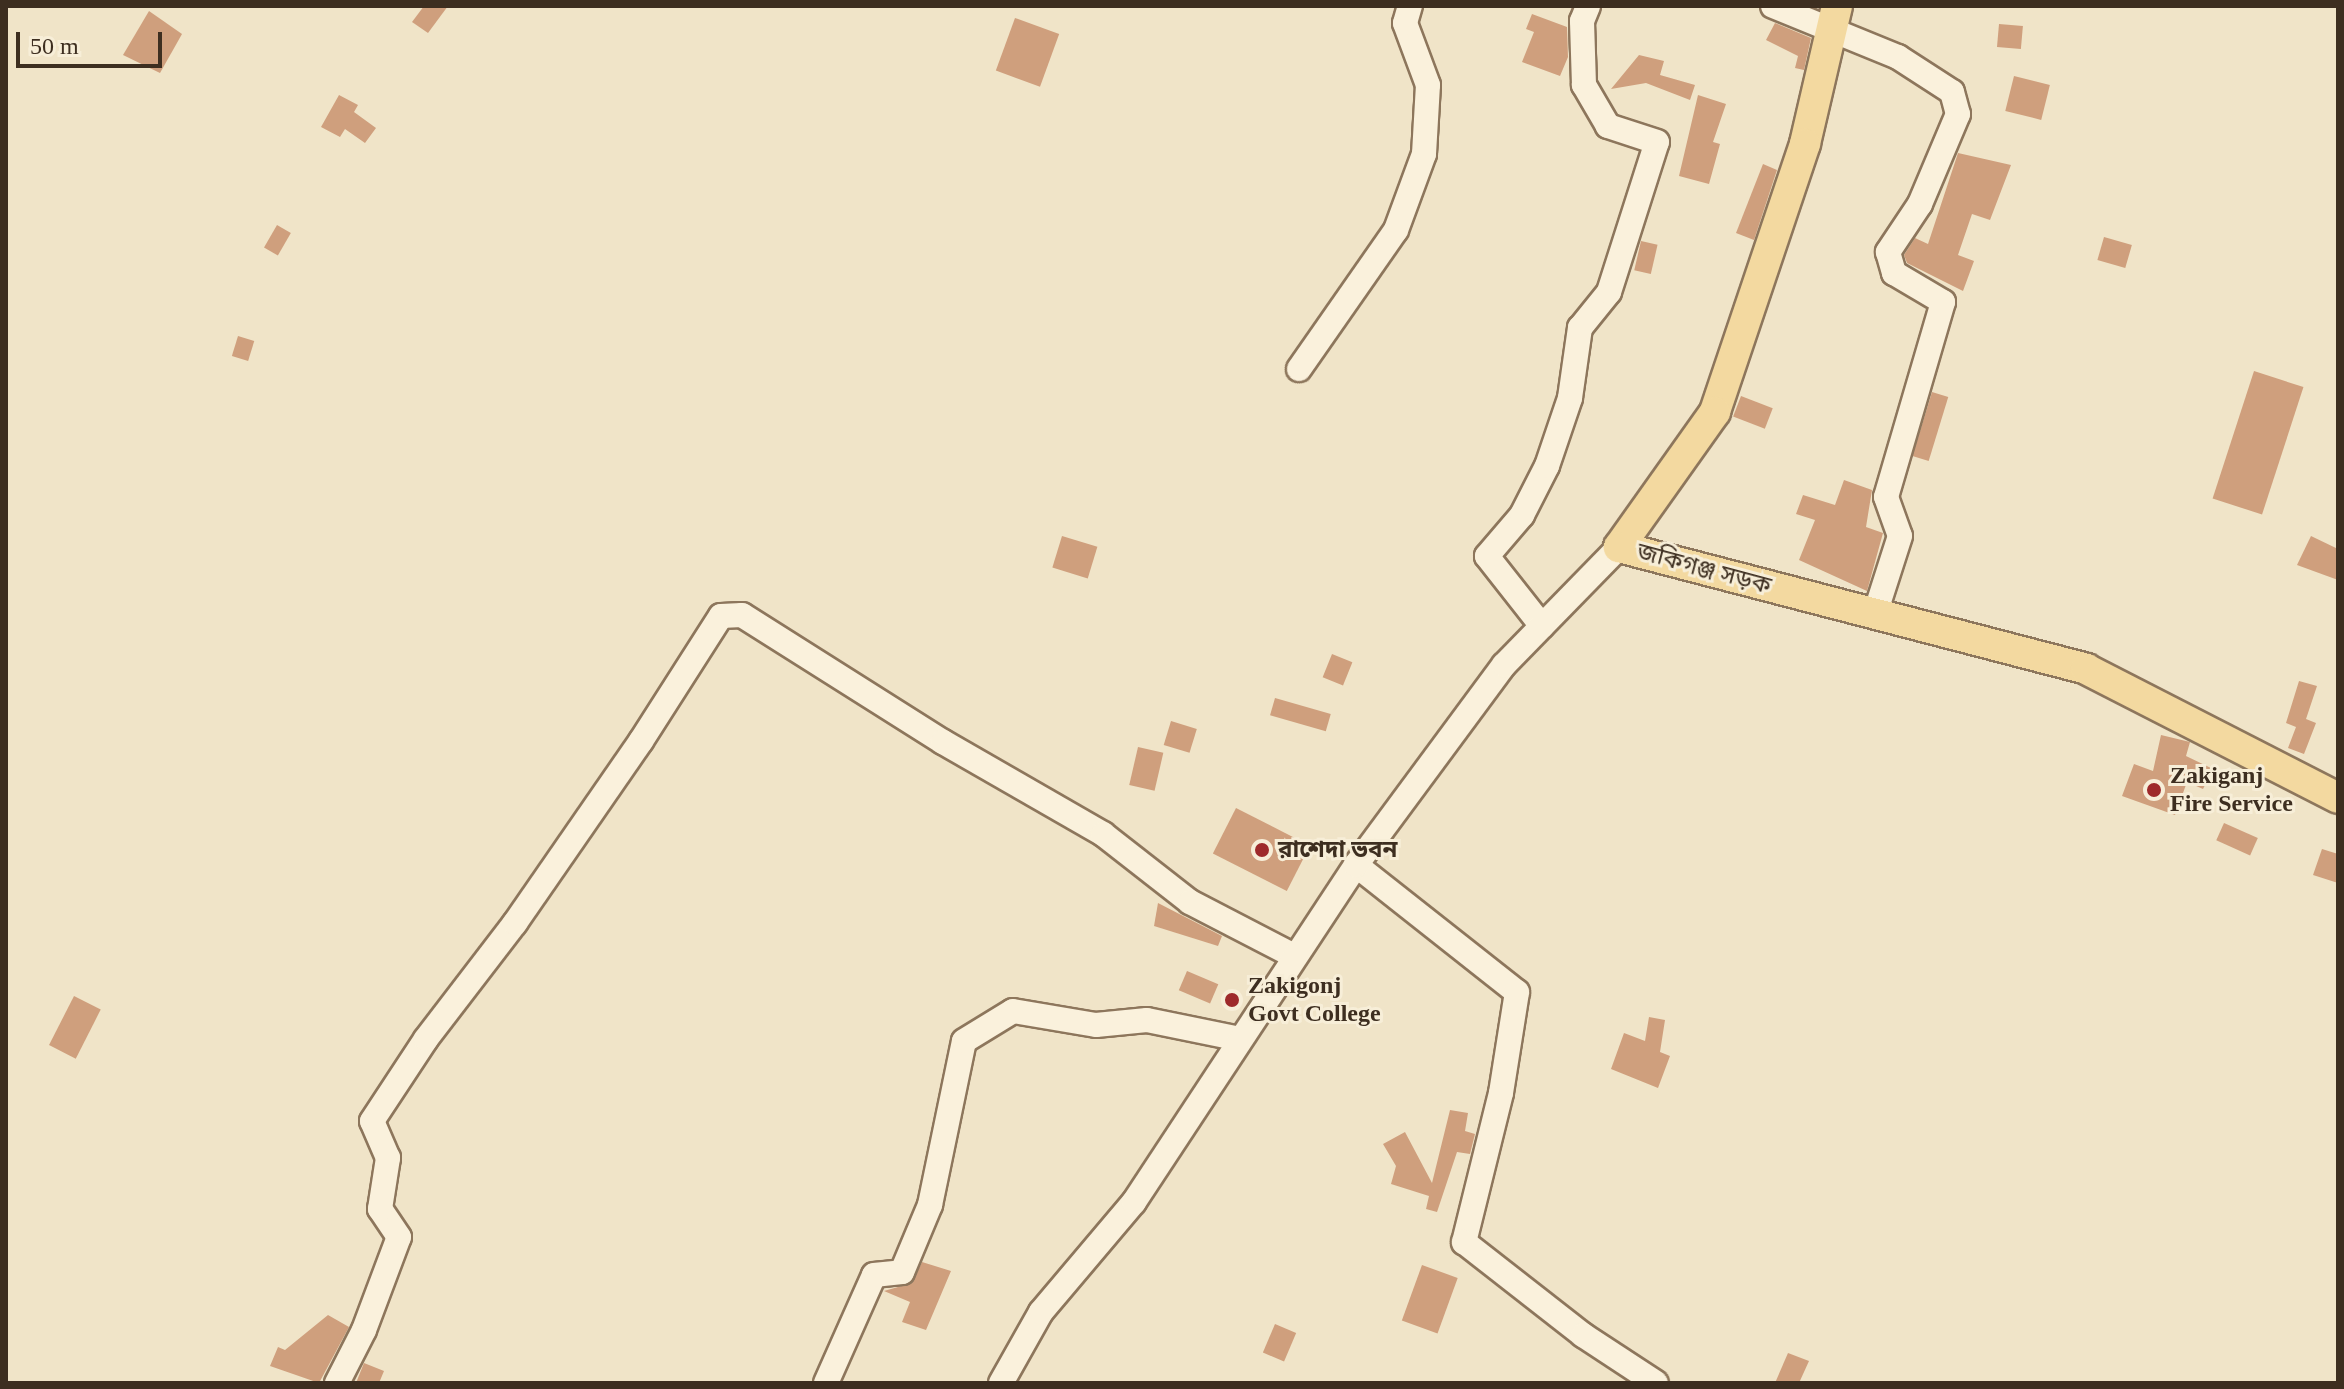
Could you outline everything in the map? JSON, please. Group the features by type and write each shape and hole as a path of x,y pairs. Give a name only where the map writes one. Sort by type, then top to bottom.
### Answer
{"main road":[{"name":"জকিগঞ্জ সড়ক","path":"1834,18 1805,144 1715,412 1619,547 2086,669 2338,798"}],"street":[{"path":"1299,369 1396,230 1424,154 1428,85 1405,23 1410,6"},
{"path":"1542,626 1487,556 1522,515 1547,466 1570,398 1580,328 1609,292 1657,142 1608,126 1584,85 1582,21 1588,6"},
{"path":"1773,6 1834,18 1952,92 1958,114 1920,204 1888,252 1894,273 1943,302 1886,497 1900,536 1875,614"},
{"path":"1001,1383 1041,1312 1134,1202 1356,865 1504,665 1619,547"},
{"path":"337,1383 364,1330 399,1237 380,1209 388,1158 372,1121 426,1039 515,923 641,741 721,616 742,615 943,742 1103,834 1190,902 1294,956"},
{"path":"1356,865 1517,992 1501,1093 1464,1242 1583,1335 1656,1383"},
{"path":"826,1383 874,1275 902,1272 930,1205 964,1041 1013,1011 1096,1025 1147,1020 1240,1039"}],"building":[{"path":"424,6 448,6 428,33 412,22"},
{"path":"149,11 182,34 160,73 123,55"},
{"path":"1532,14 1567,27 1568,57 1560,76 1522,62 1534,32 1526,29"},
{"path":"1015,18 1059,34 1040,87 996,71"},
{"path":"1775,23 1811,38 1804,70 1795,68 1798,56 1766,40"},
{"path":"1999,24 2023,26 2021,49 1997,47"},
{"path":"1639,55 1664,61 1660,75 1695,85 1690,100 1646,83 1611,89"},
{"path":"2014,76 2050,85 2041,120 2005,111"},
{"path":"339,95 358,105 354,112 376,128 365,143 345,129 340,137 321,127"},
{"path":"1698,95 1726,104 1713,142 1720,144 1709,184 1679,176"},
{"path":"1958,153 2011,165 1990,220 1972,214 1958,255 1974,261 1963,291 1907,263 1904,255 1915,238 1928,244"},
{"path":"1763,164 1777,170 1754,240 1736,233"},
{"path":"277,225 291,233 278,256 264,248"},
{"path":"2104,237 2132,245 2125,268 2097,260"},
{"path":"1641,241 1658,245 1651,274 1634,270"},
{"path":"238,336 254,341 248,361 232,356"},
{"path":"2254,371 2303,387 2262,515 2213,498"},
{"path":"1932,392 1948,397 1929,461 1912,456"},
{"path":"1741,396 1773,408 1765,429 1733,417"},
{"path":"1844,480 1872,490 1866,527 1883,533 1867,591 1799,560 1815,520 1796,514 1803,495 1835,505"},
{"path":"1062,536 1097,547 1088,578 1052,568"},
{"path":"2311,536 2338,549 2338,580 2297,565"},
{"path":"1332,654 1352,662 1343,685 1323,677"},
{"path":"2299,681 2317,686 2306,719 2316,723 2304,754 2288,748 2296,727 2286,723"},
{"path":"1275,698 1331,714 1326,731 1270,715"},
{"path":"1171,721 1197,729 1190,753 1164,745"},
{"path":"2161,735 2190,742 2186,756 2213,769 2203,789 2187,782 2175,815 2122,796 2134,764 2153,771"},
{"path":"1138,747 1163,753 1155,791 1129,785"},
{"name":"রাশেদা ভবন","path":"1236,808 1310,846 1287,891 1213,853"},
{"path":"2224,823 2258,838 2250,855 2216,840"},
{"path":"2322,849 2338,854 2338,883 2313,875"},
{"path":"1158,903 1222,936 1218,946 1154,926"},
{"path":"1187,971 1218,984 1210,1004 1179,990"},
{"path":"74,996 101,1010 76,1059 49,1045"},
{"path":"1649,1017 1665,1020 1660,1052 1670,1056 1658,1088 1611,1069 1624,1033 1645,1041"},
{"path":"1450,1110 1468,1113 1465,1131 1475,1134 1470,1154 1457,1152 1437,1212 1426,1209 1429,1196 1391,1184 1396,1166 1383,1144 1405,1132 1432,1183"},
{"path":"922,1262 951,1271 926,1330 902,1322 910,1302 884,1291 912,1283"},
{"path":"1422,1265 1458,1278 1438,1333 1402,1320"},
{"path":"328,1315 349,1327 319,1383 270,1366 278,1347 285,1350"},
{"path":"1275,1324 1296,1333 1284,1362 1263,1353"},
{"path":"1788,1353 1809,1361 1799,1383 1775,1383"},
{"path":"364,1363 384,1371 379,1383 356,1383"}],"place":[{"name":"Zakiganj Fire Service","path":"2154,790"},
{"name":"রাশেদা ভবন","path":"1262,850"},
{"name":"Zakigonj Govt College","path":"1232,1000"}]}
